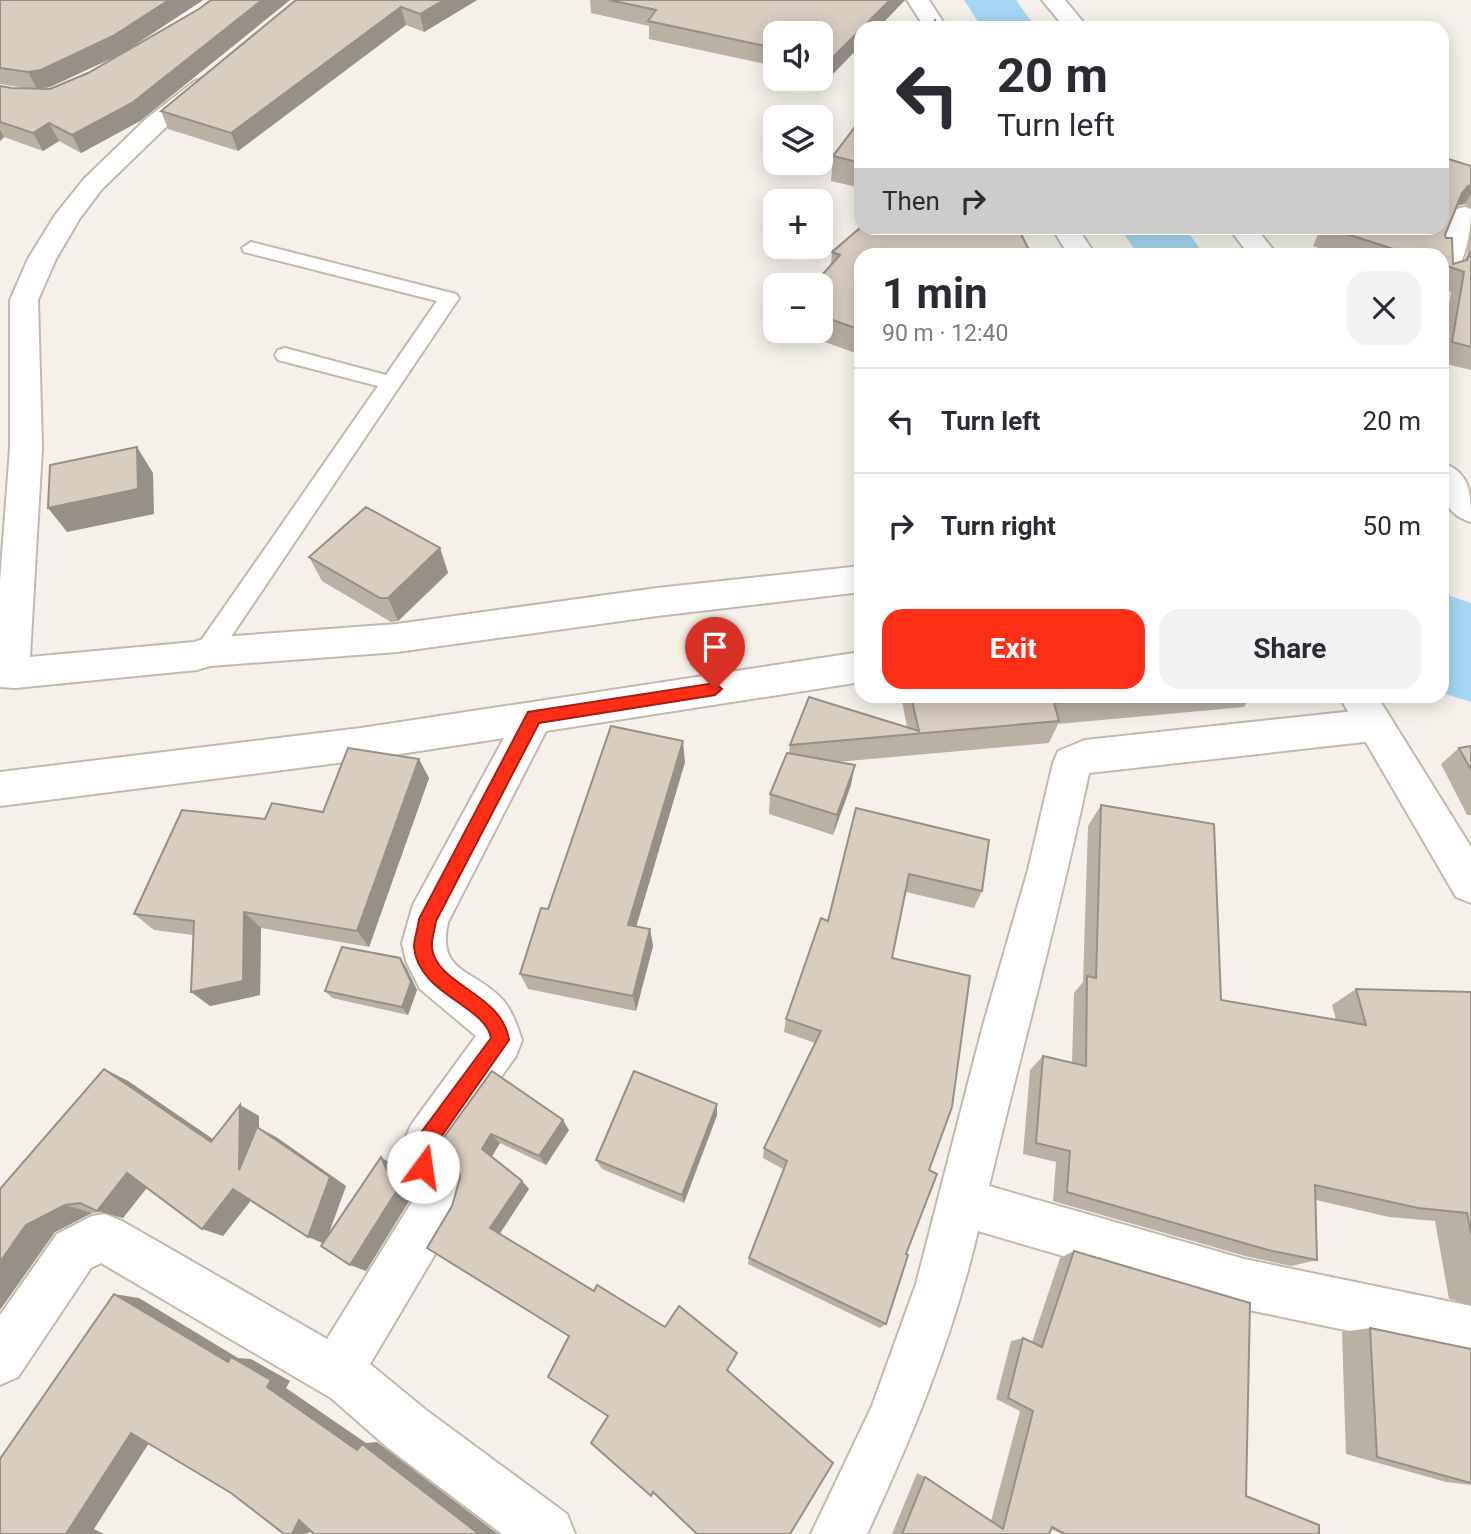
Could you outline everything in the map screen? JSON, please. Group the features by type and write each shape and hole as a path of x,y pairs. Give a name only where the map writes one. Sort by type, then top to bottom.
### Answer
{"street":[{"path":"918,0 932,21"},
{"path":"1054,0 1071,21"},
{"path":"222,71 156,123 93,184 68,215 41,259 23,300 26,447 12,663 8,673 197,656 207,652 397,638 657,602 854,580"},
{"path":"1449,255 1465,215"},
{"path":"0,789 360,744 854,668"},
{"path":"839,1534 894,1417 941,1284 1004,1029 1048,870 1072,763 1085,756 1365,711 1471,884"},
{"path":"336,1372 443,1195 444,1182 419,1161 427,1141 500,1040 498,1027 487,1015 431,971 423,947 428,919 534,717"},
{"path":"961,1202 1244,1284 1471,1331"},
{"path":"0,1359 74,1251 92,1240 105,1237 336,1372 547,1534"}],"lane":[{"path":"207,652 449,298 251,247"},
{"path":"285,355 392,383"}],"building":[{"path":"0,0 169,0 113,36 41,70 28,72 0,68"},
{"path":"211,0 262,0 132,103 72,135 49,123 33,133 0,122 0,86 50,89 88,73"},
{"path":"296,0 444,0 420,14 401,7 231,133 161,111"},
{"path":"609,0 890,0 869,21 854,21 854,36 833,57 833,21 763,21 763,45 648,21 656,10"},
{"path":"854,128 854,161 833,156"},
{"path":"1449,159 1471,166 1471,185 1462,193 1449,225"},
{"path":"854,233 1022,235 1028,248 854,248 854,328 833,320 833,273 824,273 840,255 833,251"},
{"path":"1350,235 1445,235 1446,238 1452,238 1453,264 1467,260 1471,252 1471,347 1452,342 1464,272 1449,267 1449,248 1390,248"},
{"path":"137,447 138,489 48,508 50,465"},
{"path":"366,507 440,548 388,598 380,598 309,557"},
{"path":"809,697 919,731 913,703 1054,703 1059,721 790,745"},
{"path":"611,726 683,741 628,925 650,929 633,996 520,974 541,908 548,909"},
{"path":"1471,746 1471,770 1459,748"},
{"path":"348,748 419,759 357,931 244,912 243,981 191,992 194,921 134,914 182,810 265,819 272,803 323,812"},
{"path":"787,753 855,765 837,815 770,794"},
{"path":"1101,805 1214,824 1221,1000 1366,1025 1356,989 1471,992 1471,1234 1467,1213 1418,1208 1315,1185 1317,1260 1268,1250 1067,1192 1070,1151 1036,1143 1043,1056 1086,1066 1087,976 1096,978"},
{"path":"856,808 989,840 982,891 909,874 892,958 970,976 952,1107 929,1170 937,1174 906,1254 908,1255 886,1324 749,1258 787,1161 764,1148 821,1031 786,1019 821,918 828,921"},
{"path":"342,947 400,958 411,982 402,1007 325,991"},
{"path":"104,1069 211,1142 240,1105 239,1170 257,1127 330,1177 308,1237 233,1189 202,1229 127,1173 97,1211 80,1203 65,1205 26,1225 0,1262 0,1189"},
{"path":"492,1071 563,1120 539,1156 491,1134 482,1149 522,1181 490,1228 594,1291 597,1285 665,1327 679,1306 737,1353 727,1370 833,1463 790,1534 697,1534 653,1492 651,1496 591,1443 608,1416 548,1377 569,1336 427,1248 452,1206 460,1178 457,1163 439,1144"},
{"path":"634,1071 717,1104 682,1195 596,1160"},
{"path":"381,1157 390,1176 401,1184 350,1265 321,1246"},
{"path":"1074,1251 1250,1303 1246,1496 1319,1525 1319,1534 1065,1534 1052,1527 1049,1534 902,1534 925,1477 1003,1529 1033,1411 1008,1398 1023,1338 1042,1347"},
{"path":"114,1294 228,1362 231,1357 271,1380 267,1387 357,1450 362,1444 479,1534 314,1534 299,1520 292,1534 284,1534 231,1493 131,1433 66,1534 0,1534 0,1459"},
{"path":"1370,1328 1471,1349 1471,1483 1377,1457"}],"waterway":[{"path":"990,0 1004,21"},
{"path":"1157,235 1166,248"},
{"path":"1449,637 1471,667"}],"route":[{"path":"423,1167 419,1161 427,1141 492,1055 500,1040 498,1027 487,1015 431,971 423,947 428,919 534,717 715,689"}]}
